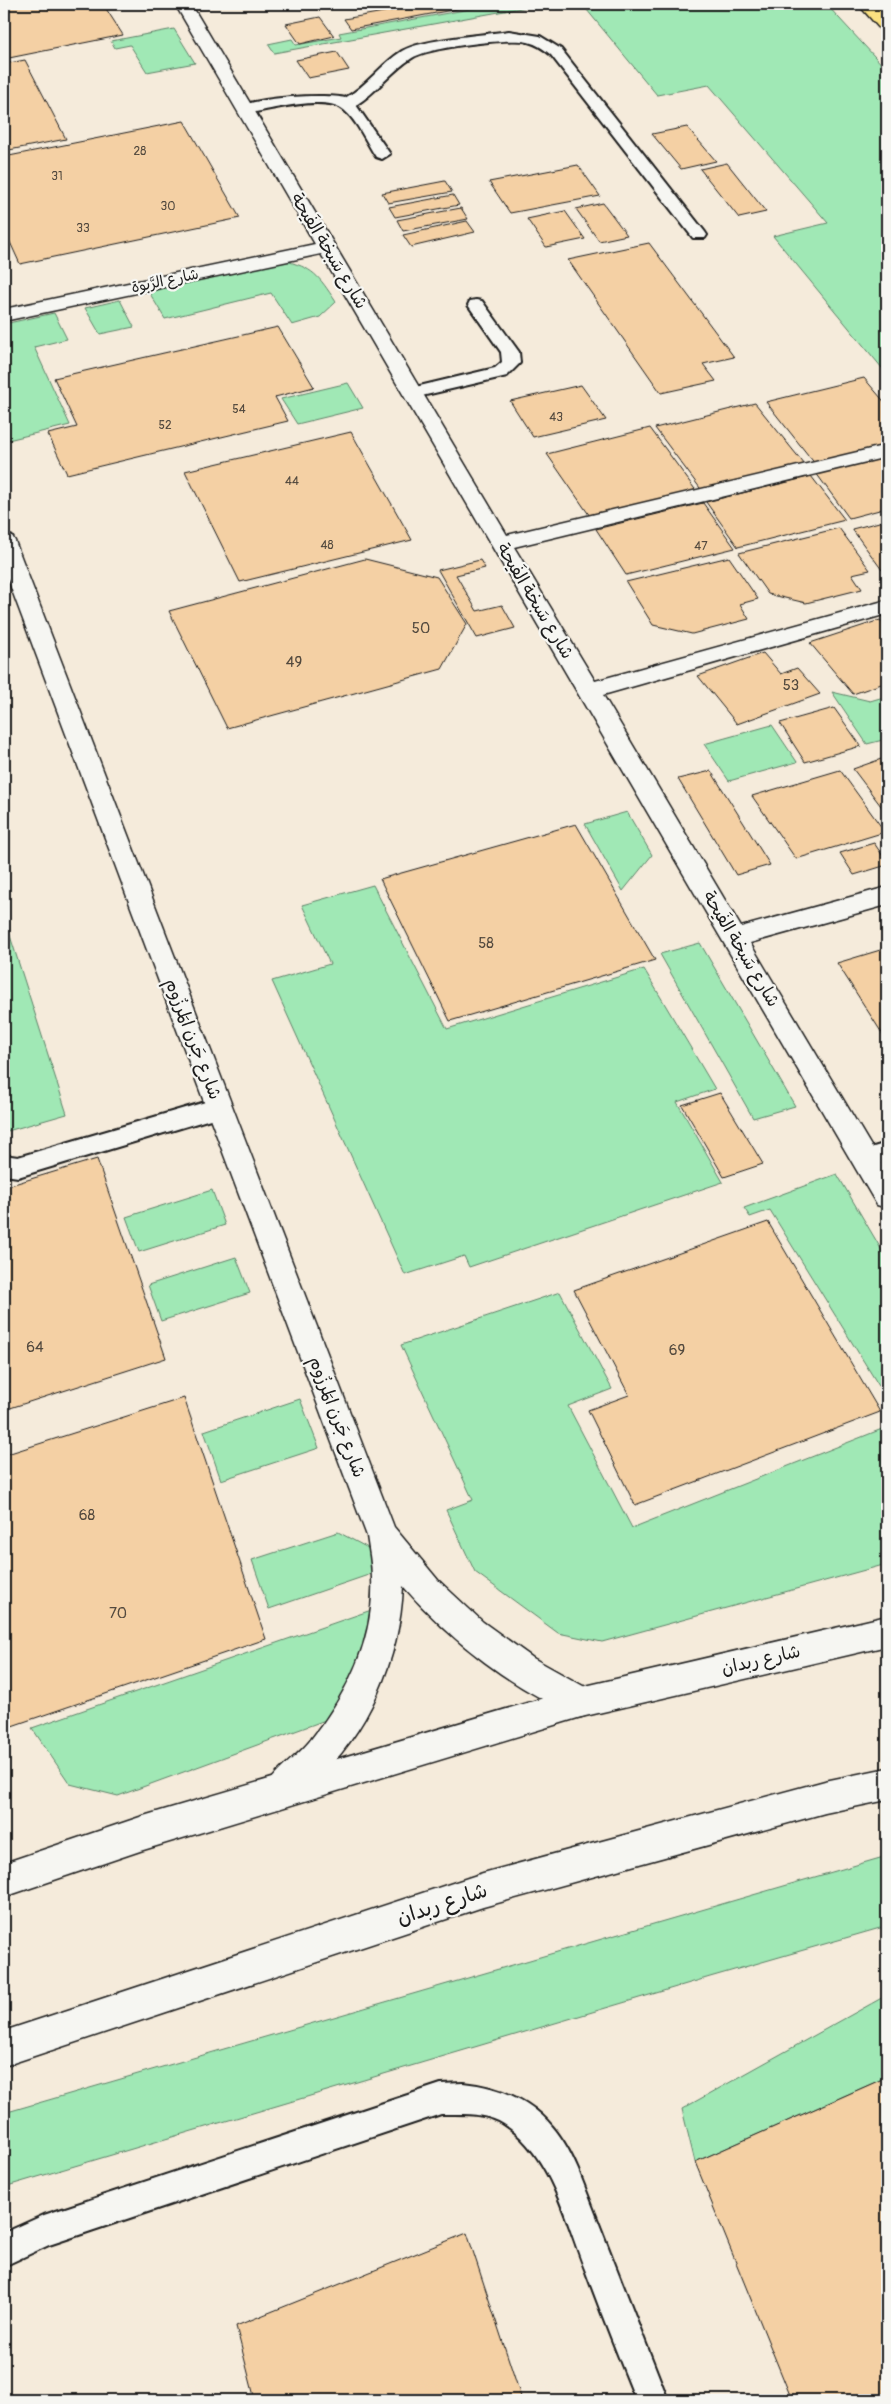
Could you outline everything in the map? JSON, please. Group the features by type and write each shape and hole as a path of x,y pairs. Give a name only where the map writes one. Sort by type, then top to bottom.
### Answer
{"main road":[{"path":"866,4 887,26"}],"street":[{"name":"شارع سَبخة الفَيحة","path":"183,4 887,1197"},
{"name":"شارع الرَّبوة","path":"4,315 327,248"},
{"path":"501,543 887,451"},
{"name":"شارع جَرن المَرزُوم","path":"4,541 382,1536 388,1581 384,1627 372,1672 350,1716 318,1757 280,1792"},
{"path":"588,691 887,607"},
{"path":"735,938 887,896"},
{"name":"شارع جَرن المَرزُوم","path":"382,1536 412,1576 448,1613 488,1647 532,1677 581,1702"},
{"name":"شارع ربدان","path":"4,1880 140,1834 581,1702 887,1631"},
{"name":"شارع ربدان","path":"4,2050 483,1890 825,1797 887,1784"}],"lane":[{"path":"346,104 370,90 405,54 418,48 503,35 521,35 543,42 556,52 699,235"},
{"path":"246,109 317,99 338,100 346,104 382,154"},
{"path":"413,393 501,372 511,364 510,352 476,305"},
{"path":"4,1165 18,1167 219,1107"},
{"path":"865,1159 887,1152"},
{"path":"4,2250 44,2231 441,2099 470,2097 499,2104 525,2119 546,2141 562,2170 652,2400"}],"green space":[{"path":"497,4 543,4 274,53 268,44 292,39 296,45 341,37 339,33"},
{"path":"582,4 826,4 887,70 887,374 773,236 828,223 709,85 657,95"},
{"path":"174,29 195,63 147,72 130,45 115,48 111,41"},
{"path":"282,260 301,266 314,274 336,302 320,317 292,325 271,293 165,319 149,292"},
{"path":"120,300 134,327 100,334 85,308"},
{"path":"54,313 67,339 34,347 70,425 8,440 4,429 4,324"},
{"path":"348,383 363,408 297,424 281,399"},
{"path":"832,692 870,701 887,696 887,739 867,744"},
{"path":"772,725 797,762 729,781 704,744"},
{"path":"627,812 652,855 623,891 585,824"},
{"path":"373,885 447,1029 644,969 715,1089 677,1102 723,1182 469,1267 464,1256 405,1275 272,981 330,964 302,905"},
{"path":"4,917 67,1114 4,1132"},
{"path":"700,943 795,1106 753,1118 660,954"},
{"path":"837,1174 887,1259 887,1399 770,1210 750,1217 744,1208"},
{"path":"212,1190 225,1225 139,1252 126,1217"},
{"path":"236,1257 250,1293 161,1321 148,1285"},
{"path":"560,1292 612,1389 568,1406 632,1528 887,1427 887,1564 602,1642 558,1633 475,1572 446,1510 473,1500 401,1345"},
{"path":"300,1399 319,1448 221,1480 204,1431"},
{"path":"338,1532 368,1548 377,1572 269,1609 252,1560"},
{"path":"380,1607 350,1711 118,1796 70,1784 32,1728"},
{"path":"887,1856 887,1926 4,2187 4,2113"},
{"path":"887,1995 887,2077 695,2162 682,2109"}],"building":[{"path":"4,4 103,4 123,35 4,59"},
{"path":"429,4 484,4 351,29 344,19"},
{"path":"320,17 334,36 300,44 286,24"},
{"path":"337,52 349,70 308,78 296,60"},
{"path":"25,60 66,139 4,151 4,64"},
{"path":"184,121 240,218 20,264 4,229 4,157"},
{"path":"687,127 716,161 681,169 652,134"},
{"path":"727,163 766,212 739,218 700,169"},
{"path":"578,165 600,196 510,213 489,182"},
{"path":"445,181 452,192 388,203 382,193"},
{"path":"453,195 459,205 395,217 389,207"},
{"path":"603,203 627,235 599,241 576,209"},
{"path":"461,208 468,219 403,231 397,220"},
{"path":"565,211 585,239 546,247 527,219"},
{"path":"467,221 475,232 411,247 403,235"},
{"path":"649,243 734,357 703,364 716,381 661,393 568,260"},
{"path":"278,327 314,387 275,397 288,421 67,474 48,434 77,427 54,378"},
{"path":"864,378 887,405 887,446 816,465 766,402"},
{"path":"581,385 606,420 533,437 510,401"},
{"path":"755,403 805,465 703,492 655,428"},
{"path":"650,428 697,492 592,519 547,454"},
{"path":"351,432 412,540 240,582 185,471"},
{"path":"887,456 887,508 849,518 816,473"},
{"path":"811,476 845,520 738,547 706,502"},
{"path":"703,503 735,548 626,575 596,529"},
{"path":"887,520 887,571 882,570 852,529"},
{"path":"839,528 870,570 852,574 862,589 806,603 768,594 739,553"},
{"path":"729,557 758,599 740,604 749,619 692,634 653,625 626,582"},
{"path":"365,559 437,577 467,624 442,669 227,728 169,611"},
{"path":"480,560 485,568 456,575 477,611 502,605 515,628 477,638 438,570"},
{"path":"880,620 887,628 887,682 853,694 810,643"},
{"path":"763,653 781,674 797,668 820,694 737,724 698,676"},
{"path":"834,708 861,746 805,762 780,723"},
{"path":"887,757 887,814 853,769"},
{"path":"840,770 885,832 796,859 752,796"},
{"path":"711,771 770,865 736,875 678,779"},
{"path":"576,824 655,960 450,1021 380,879"},
{"path":"874,843 887,862 887,865 854,875 840,853"},
{"path":"887,948 887,1041 837,963"},
{"path":"720,1093 763,1164 724,1177 682,1105"},
{"path":"97,1159 166,1358 4,1410 4,1187"},
{"path":"768,1222 880,1412 635,1505 588,1410 629,1395 574,1290"},
{"path":"184,1398 266,1639 6,1728 4,1719 4,1455"},
{"path":"887,2077 887,2400 792,2400 695,2162"},
{"path":"467,2233 522,2400 255,2400 236,2326"}]}
